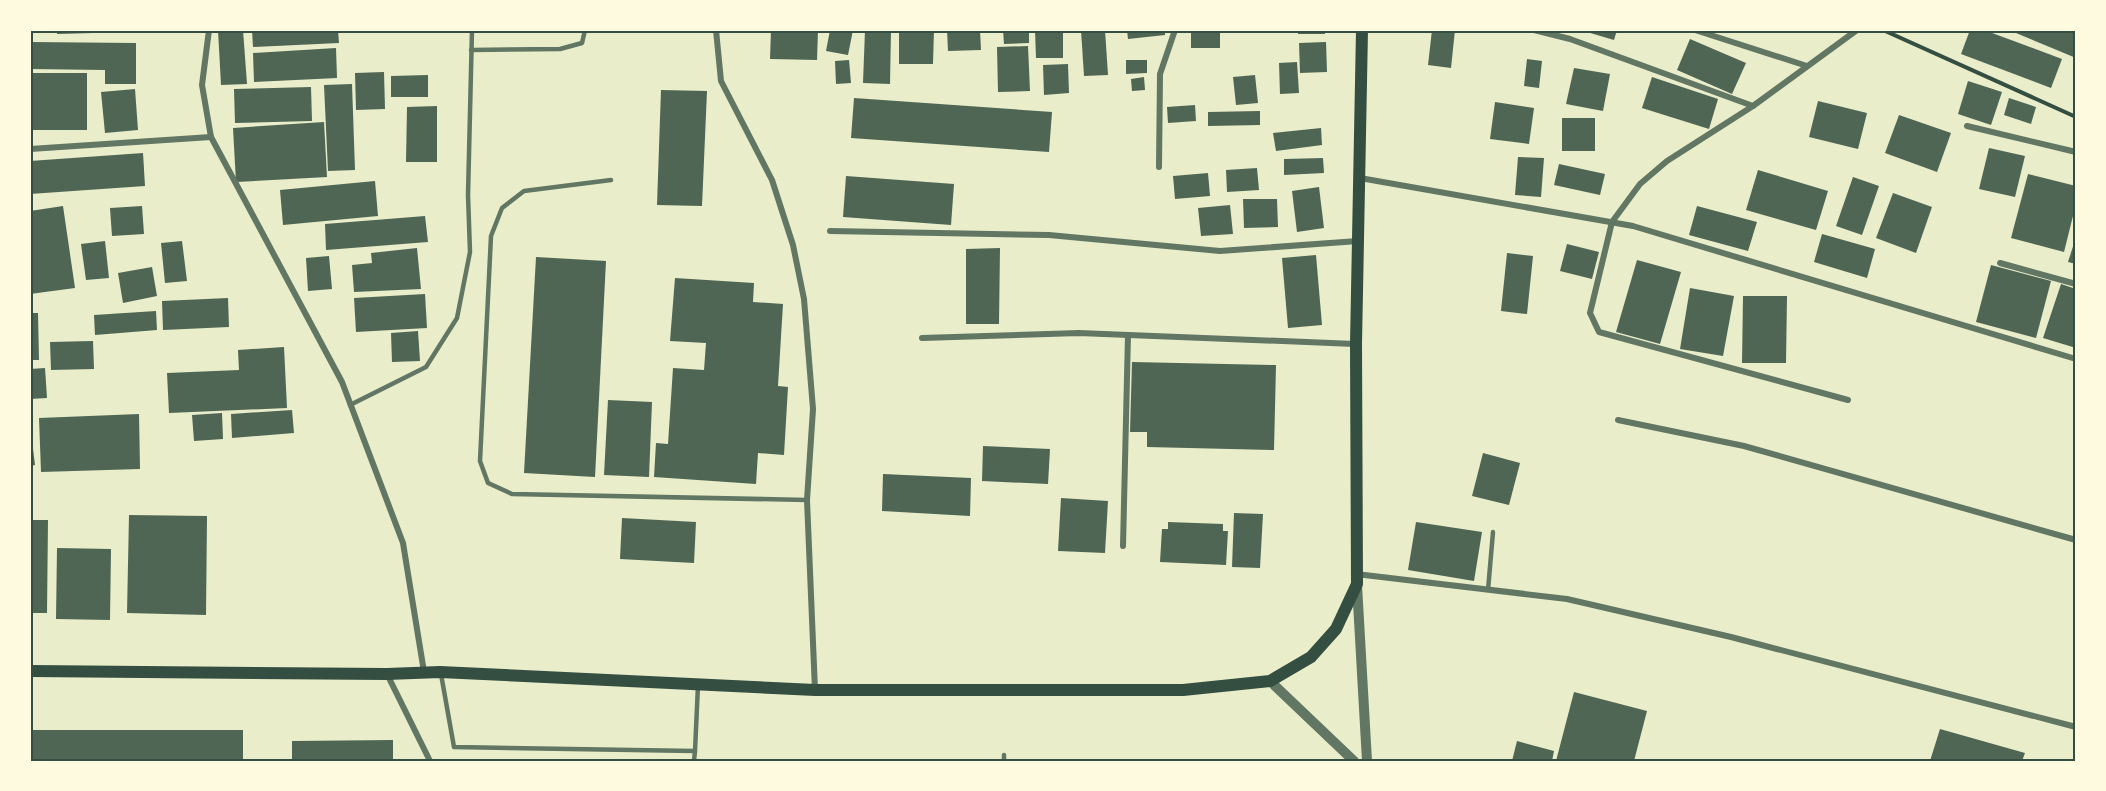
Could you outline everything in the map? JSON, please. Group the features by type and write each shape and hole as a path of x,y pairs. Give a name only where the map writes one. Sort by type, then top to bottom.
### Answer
{"main road":[{"path":"30,671 387,674 440,672 815,690 1182,690 1270,681 1311,657 1336,628 1356,579 1356,344 1362,30"}],"street":[{"path":"208,30 202,85 211,137 342,382 403,543 424,672"},
{"path":"716,30 721,81 772,180 793,245 804,299 813,409 807,500 815,690"},
{"path":"1159,167 1160,74 1175,30"},
{"path":"1534,30 1570,39 1753,106"},
{"path":"1695,30 1807,66"},
{"path":"1848,400 1599,332 1590,313 1612,222 1641,184 1667,160 1753,106 1857,30"},
{"path":"1967,126 2076,152"},
{"path":"30,149 211,137"},
{"path":"1360,178 1633,226 2076,359"},
{"path":"831,231 1049,235 1220,251 1359,241"},
{"path":"2000,263 2076,284"},
{"path":"922,338 1079,333 1356,344"},
{"path":"1123,546 1128,335"},
{"path":"1618,420 1756,449 2076,540"},
{"path":"1367,761 1356,579 1566,599 1720,634 2076,727"},
{"path":"387,674 430,761"},
{"path":"1270,681 1354,761"}],"lane":[{"path":"350,405 426,367 457,318 470,252 468,195 472,30"},
{"path":"471,50 560,49 582,43 585,30"},
{"path":"611,180 524,190 502,208 491,236 489,260 480,461 488,483 512,494 807,500"},
{"path":"1488,590 1493,532"},
{"path":"440,672 454,747 695,751"},
{"path":"694,761 698,685"}],"path":[{"path":"1882,30 2076,117"}],"building":[{"path":"57,30 93,30 93,33 57,34"},
{"path":"218,30 243,30 247,84 221,85"},
{"path":"252,30 338,30 339,43 253,47"},
{"path":"771,30 818,30 817,60 770,59"},
{"path":"830,30 853,30 848,55 826,51"},
{"path":"865,30 891,30 890,84 863,83"},
{"path":"899,30 934,30 933,64 899,64"},
{"path":"947,30 980,30 981,50 948,51"},
{"path":"1003,30 1029,30 1029,43 1004,44"},
{"path":"1035,30 1063,30 1063,58 1036,58"},
{"path":"1081,30 1105,30 1108,75 1084,76"},
{"path":"1127,30 1165,30 1165,35 1128,39"},
{"path":"1191,30 1220,30 1220,48 1191,48"},
{"path":"1298,30 1325,30 1325,34 1298,34"},
{"path":"1432,30 1455,30 1451,68 1428,65"},
{"path":"1580,30 1617,30 1614,40"},
{"path":"1970,30 1984,30 2062,59 2051,88 1961,54"},
{"path":"2017,30 2076,30 2076,58 2016,33"},
{"path":"1690,39 1746,63 1732,94 1677,70"},
{"path":"30,42 136,43 136,84 105,84 105,70 30,69"},
{"path":"1326,42 1327,72 1300,73 1299,43"},
{"path":"1028,46 1030,91 998,92 997,47"},
{"path":"336,48 337,78 254,82 253,53"},
{"path":"1527,59 1542,61 1539,88 1524,86"},
{"path":"849,60 851,83 836,84 835,61"},
{"path":"1126,60 1147,60 1147,73 1126,74"},
{"path":"1297,62 1299,93 1280,94 1279,63"},
{"path":"1068,64 1069,93 1044,95 1043,65"},
{"path":"1574,68 1610,74 1603,111 1566,104"},
{"path":"384,72 385,109 356,110 355,73"},
{"path":"32,73 87,73 87,130 32,130"},
{"path":"428,75 428,97 391,97 391,76"},
{"path":"1255,75 1258,103 1236,105 1233,77"},
{"path":"1144,77 1145,90 1132,91 1131,79"},
{"path":"1652,77 1718,99 1709,129 1642,108"},
{"path":"1968,81 2002,92 1991,125 1958,114"},
{"path":"352,84 355,170 328,171 324,85"},
{"path":"311,87 312,121 235,123 234,89"},
{"path":"135,89 138,130 105,133 101,92"},
{"path":"661,90 707,91 702,206 657,205"},
{"path":"854,98 1052,112 1049,152 851,138"},
{"path":"2009,98 2036,107 2031,124 2004,115"},
{"path":"1818,101 1867,113 1858,149 1809,137"},
{"path":"1495,102 1534,108 1529,144 1490,139"},
{"path":"1195,105 1196,121 1168,123 1167,107"},
{"path":"437,106 437,162 406,162 407,107"},
{"path":"1260,111 1260,125 1208,126 1208,112"},
{"path":"1899,115 1951,133 1937,172 1885,153"},
{"path":"1562,118 1595,118 1595,151 1562,151"},
{"path":"324,122 327,177 236,182 233,128"},
{"path":"1321,128 1322,145 1276,151 1273,133"},
{"path":"1989,148 2025,156 2015,197 1979,189"},
{"path":"143,153 145,186 30,194 30,161"},
{"path":"1518,157 1544,158 1541,197 1515,195"},
{"path":"1323,158 1324,173 1284,175 1284,159"},
{"path":"1559,164 1605,174 1600,195 1554,185"},
{"path":"1257,168 1259,190 1227,192 1226,170"},
{"path":"1758,170 1828,191 1816,230 1746,210"},
{"path":"1208,173 1210,196 1175,199 1173,176"},
{"path":"2028,174 2076,186 2076,204 2064,252 2011,238"},
{"path":"846,176 954,184 951,225 843,217"},
{"path":"1853,177 1879,186 1862,235 1836,226"},
{"path":"375,181 378,216 283,225 280,190"},
{"path":"1319,187 1324,228 1297,232 1292,191"},
{"path":"1893,193 1932,207 1916,253 1876,238"},
{"path":"1243,199 1277,199 1278,227 1244,228"},
{"path":"1230,205 1233,234 1201,236 1198,208"},
{"path":"63,206 75,288 30,294 30,211"},
{"path":"142,206 144,234 112,236 110,208"},
{"path":"1697,206 1757,222 1748,251 1689,235"},
{"path":"425,216 428,242 326,250 325,224"},
{"path":"1822,234 1875,249 1867,278 1814,262"},
{"path":"2076,237 2076,264 2068,262"},
{"path":"105,241 109,278 86,280 81,244"},
{"path":"182,241 187,281 165,283 161,243"},
{"path":"1567,244 1599,252 1592,279 1560,271"},
{"path":"417,248 421,289 354,292 352,265 372,263 371,253"},
{"path":"1000,248 999,324 966,324 966,249"},
{"path":"1507,253 1533,256 1527,314 1501,311"},
{"path":"1316,255 1322,325 1288,328 1282,258"},
{"path":"329,256 332,289 308,291 306,258"},
{"path":"536,257 606,261 595,477 524,473"},
{"path":"1637,260 1681,272 1660,344 1616,332"},
{"path":"1991,265 2051,281 2036,338 1976,322"},
{"path":"152,267 157,296 123,303 118,273"},
{"path":"675,278 754,283 753,302 783,304 778,386 788,387 784,455 758,453 756,484 654,477 656,443 668,444 673,368 704,370 706,343 670,341"},
{"path":"2061,284 2076,289 2076,348 2043,338"},
{"path":"1690,288 1734,296 1723,356 1680,349"},
{"path":"425,294 427,328 356,332 354,298"},
{"path":"1743,296 1787,296 1786,363 1742,363"},
{"path":"228,298 229,327 163,330 162,301"},
{"path":"156,311 157,330 95,335 94,315"},
{"path":"30,313 38,313 39,360 30,360"},
{"path":"418,331 420,361 392,362 391,333"},
{"path":"93,341 94,369 51,370 50,342"},
{"path":"284,347 287,408 169,413 167,373 239,370 238,350"},
{"path":"1132,362 1276,365 1274,450 1147,447 1147,432 1130,432"},
{"path":"45,368 47,398 30,399 30,369"},
{"path":"608,400 652,402 649,477 604,475"},
{"path":"292,410 294,433 232,438 231,414"},
{"path":"222,413 223,439 194,441 192,415"},
{"path":"139,414 140,469 41,472 39,418"},
{"path":"30,424 35,465 30,466"},
{"path":"983,446 1050,449 1048,484 982,481"},
{"path":"1483,453 1520,463 1509,505 1472,496"},
{"path":"883,474 971,478 970,516 882,511"},
{"path":"1061,498 1108,501 1105,553 1058,551"},
{"path":"1234,513 1263,514 1260,568 1232,567"},
{"path":"129,515 207,516 206,615 127,613"},
{"path":"622,518 696,522 694,563 620,559"},
{"path":"30,520 48,520 47,613 30,613"},
{"path":"1168,522 1223,524 1223,531 1228,531 1226,565 1160,562 1162,529 1168,529"},
{"path":"1416,522 1482,532 1474,581 1408,570"},
{"path":"57,548 111,549 110,620 56,619"},
{"path":"1574,692 1647,711 1634,761 1556,761"},
{"path":"1940,729 2025,753 2022,761 1930,761"},
{"path":"30,730 243,730 243,761 30,761"},
{"path":"393,740 393,761 292,761 292,741"},
{"path":"1517,741 1554,751 1552,761 1512,761"}]}
